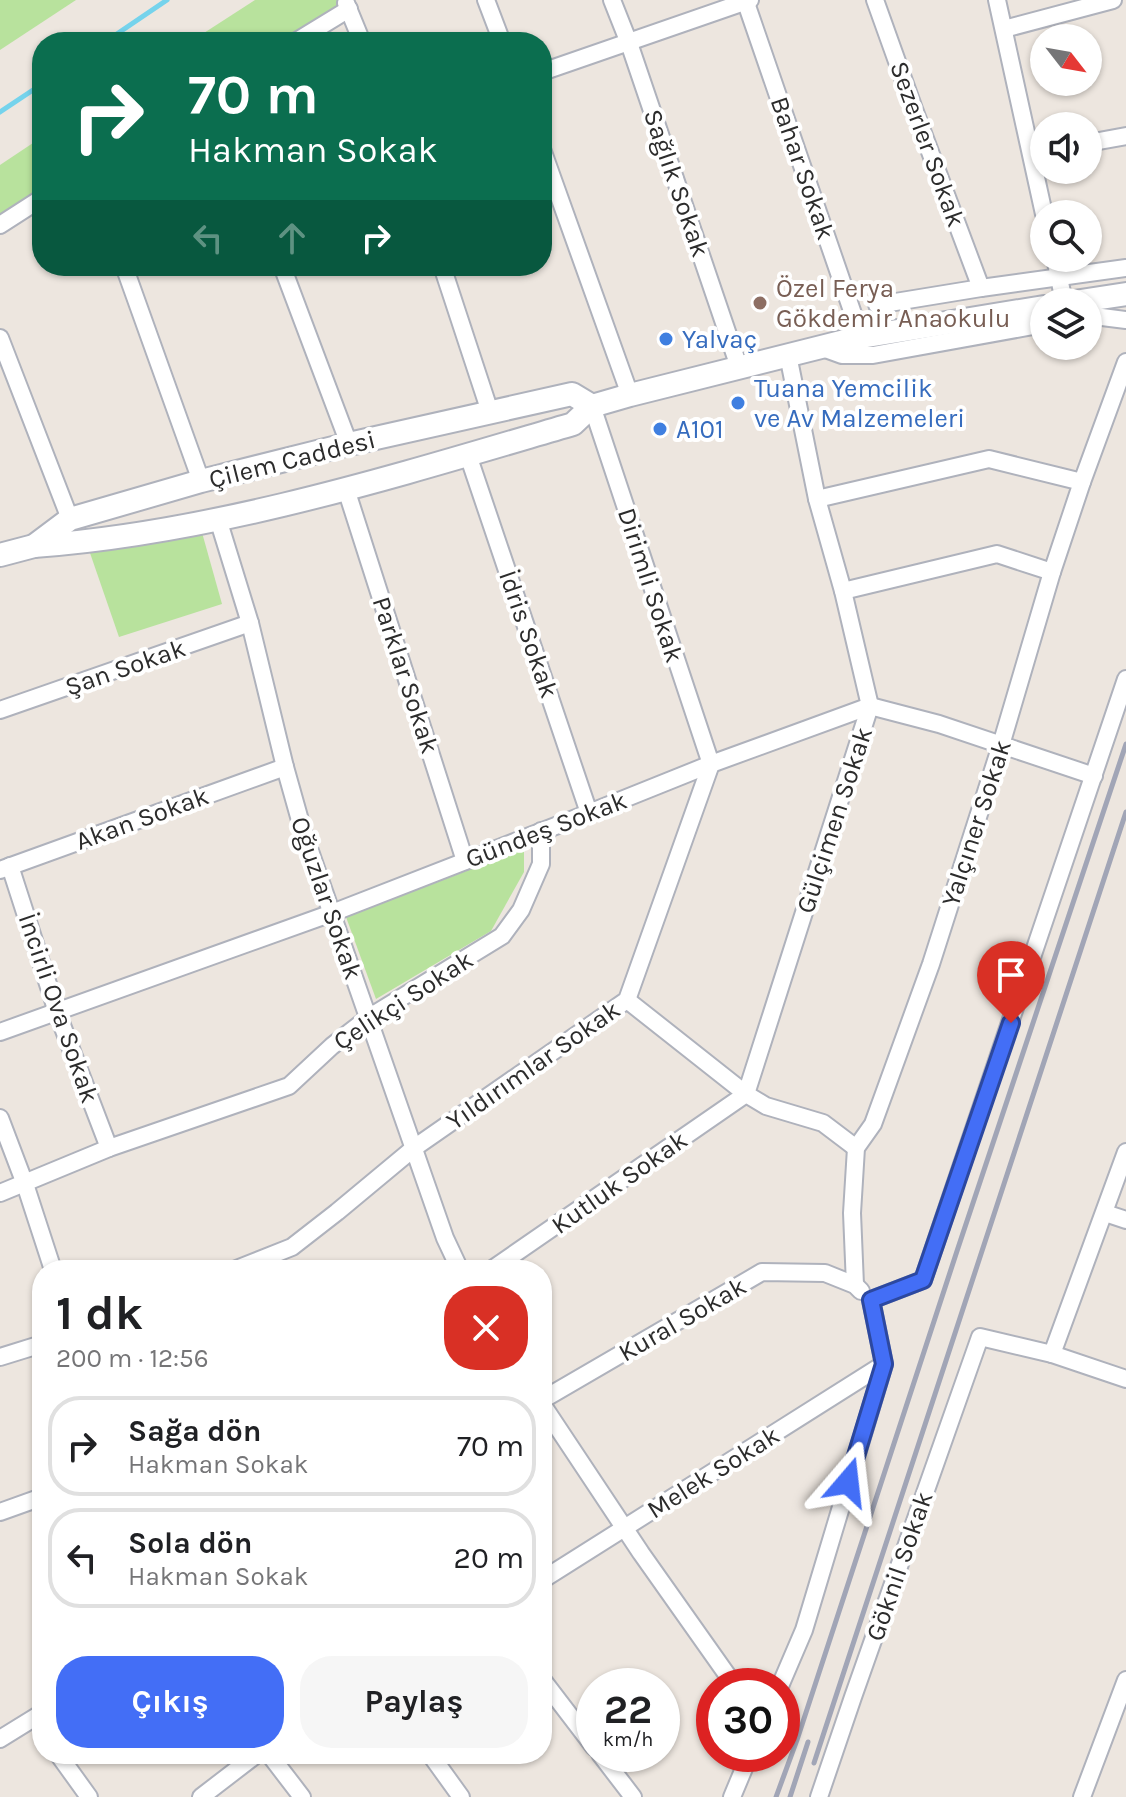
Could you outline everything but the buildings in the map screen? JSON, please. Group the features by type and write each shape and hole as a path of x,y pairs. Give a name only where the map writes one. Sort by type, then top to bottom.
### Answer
{"main road":[{"path":"1102,298 1126,294"},
{"path":"34,546 80,543 218,519 346,489 573,424 592,406 630,395 866,336 1030,309"},
{"name":"Çilem Caddesi","path":"0,555 34,546 70,519 201,481 572,394 592,406"}],"street":[{"path":"486,0 498,32"},
{"name":"Sağlık Sokak","path":"612,0 739,367"},
{"name":"Sezerler Sokak","path":"875,0 981,288"},
{"path":"997,0 1030,123"},
{"path":"1004,29 1113,0"},
{"path":"552,69 747,1"},
{"name":"Bahar Sokak","path":"747,1 866,336"},
{"path":"309,32 347,5 358,32"},
{"path":"1102,140 1126,136"},
{"path":"552,177 630,395"},
{"path":"0,225 32,204"},
{"path":"877,305 1126,268"},
{"path":"1059,272 1062,288"},
{"path":"128,276 201,481"},
{"path":"286,276 349,444"},
{"path":"445,276 490,412"},
{"path":"1102,318 1126,320"},
{"path":"820,347 842,355 873,355 1030,327"},
{"path":"0,338 70,519"},
{"name":"Gülçimen Sokak","path":"746,1094 870,706 817,499 788,355"},
{"name":"Yalçıner Sokak","path":"855,1285 852,1213 856,1148 873,1124 931,964 1052,572 1126,362"},
{"name":"Dirimli Sokak","path":"592,406 711,764"},
{"name":"İdris Sokak","path":"468,455 589,813"},
{"path":"817,499 989,459 1082,482"},
{"name":"Parklar Sokak","path":"346,489 465,861"},
{"name":"Oğuzlar Sokak","path":"218,519 250,623 303,831 455,1260"},
{"path":"843,591 997,554 1052,572"},
{"name":"Şan Sokak","path":"0,710 250,623"},
{"path":"788,1668 804,1630 884,1364 871,1300 923,1280 1126,679"},
{"path":"870,706 939,724 1094,776"},
{"name":"Gündeş Sokak","path":"0,1032 332,913 711,764 870,706"},
{"name":"Yıldırımlar Sokak","path":"259,1260 292,1247 414,1148 627,1000 711,764"},
{"name":"Akan Sokak","path":"5,868 285,767"},
{"name":"Çelikçi Sokak","path":"0,1193 109,1148 289,1086 368,1018 502,936 521,910 541,864 541,831"},
{"name":"İncirli Ova Sokak","path":"5,868 109,1148"},
{"path":"627,1000 746,1094 766,1106 823,1123 856,1148"},
{"name":"Kutluk Sokak","path":"505,1260 746,1094"},
{"path":"0,1118 50,1260"},
{"path":"1126,1152 1052,1354 1126,1379"},
{"path":"1105,1213 1126,1220"},
{"name":"Kural Sokak","path":"552,1396 762,1272 825,1273 855,1285 871,1300"},
{"name":"Göknil Sokak","path":"819,1797 980,1337 1052,1354"},
{"path":"0,1357 32,1347"},
{"name":"Melek Sokak","path":"552,1574 884,1364"},
{"path":"552,1417 624,1528 722,1668"},
{"path":"0,1512 32,1501"},
{"path":"1082,1797 1126,1680"},
{"path":"552,1692 576,1723"},
{"path":"0,1739 32,1724"},
{"path":"65,1764 89,1797"},
{"path":"201,1797 244,1764"},
{"path":"277,1764 302,1797"},
{"path":"436,1764 457,1796"},
{"path":"614,1772 633,1797"},
{"path":"732,1797 742,1772"}],"green space":[{"path":"0,0 76,0 0,50"},
{"path":"255,0 337,0 340,7 299,32 205,32"},
{"path":"32,144 32,198 0,218 0,165"},
{"path":"201,529 222,604 119,637 90,553"},
{"path":"524,849 524,872 491,931 376,999 346,917"}],"waterway":[{"path":"120,32 167,0"},
{"path":"0,112 32,91"}],"railway":[{"path":"776,1797 1126,744"},
{"path":"814,1763 1126,812"},
{"path":"790,1797 808,1742"}],"place":[{"name":"Özel Ferya Gökdemir Anaokulu","path":"760,303"},
{"name":"Yalvaç","path":"666,339"},
{"name":"Tuana Yemcilik ve Av Malzemeleri","path":"738,403"},
{"name":"A101","path":"660,429"}],"route":[{"path":"848,1482 884,1364 871,1300 923,1280 1011,1023"}]}
